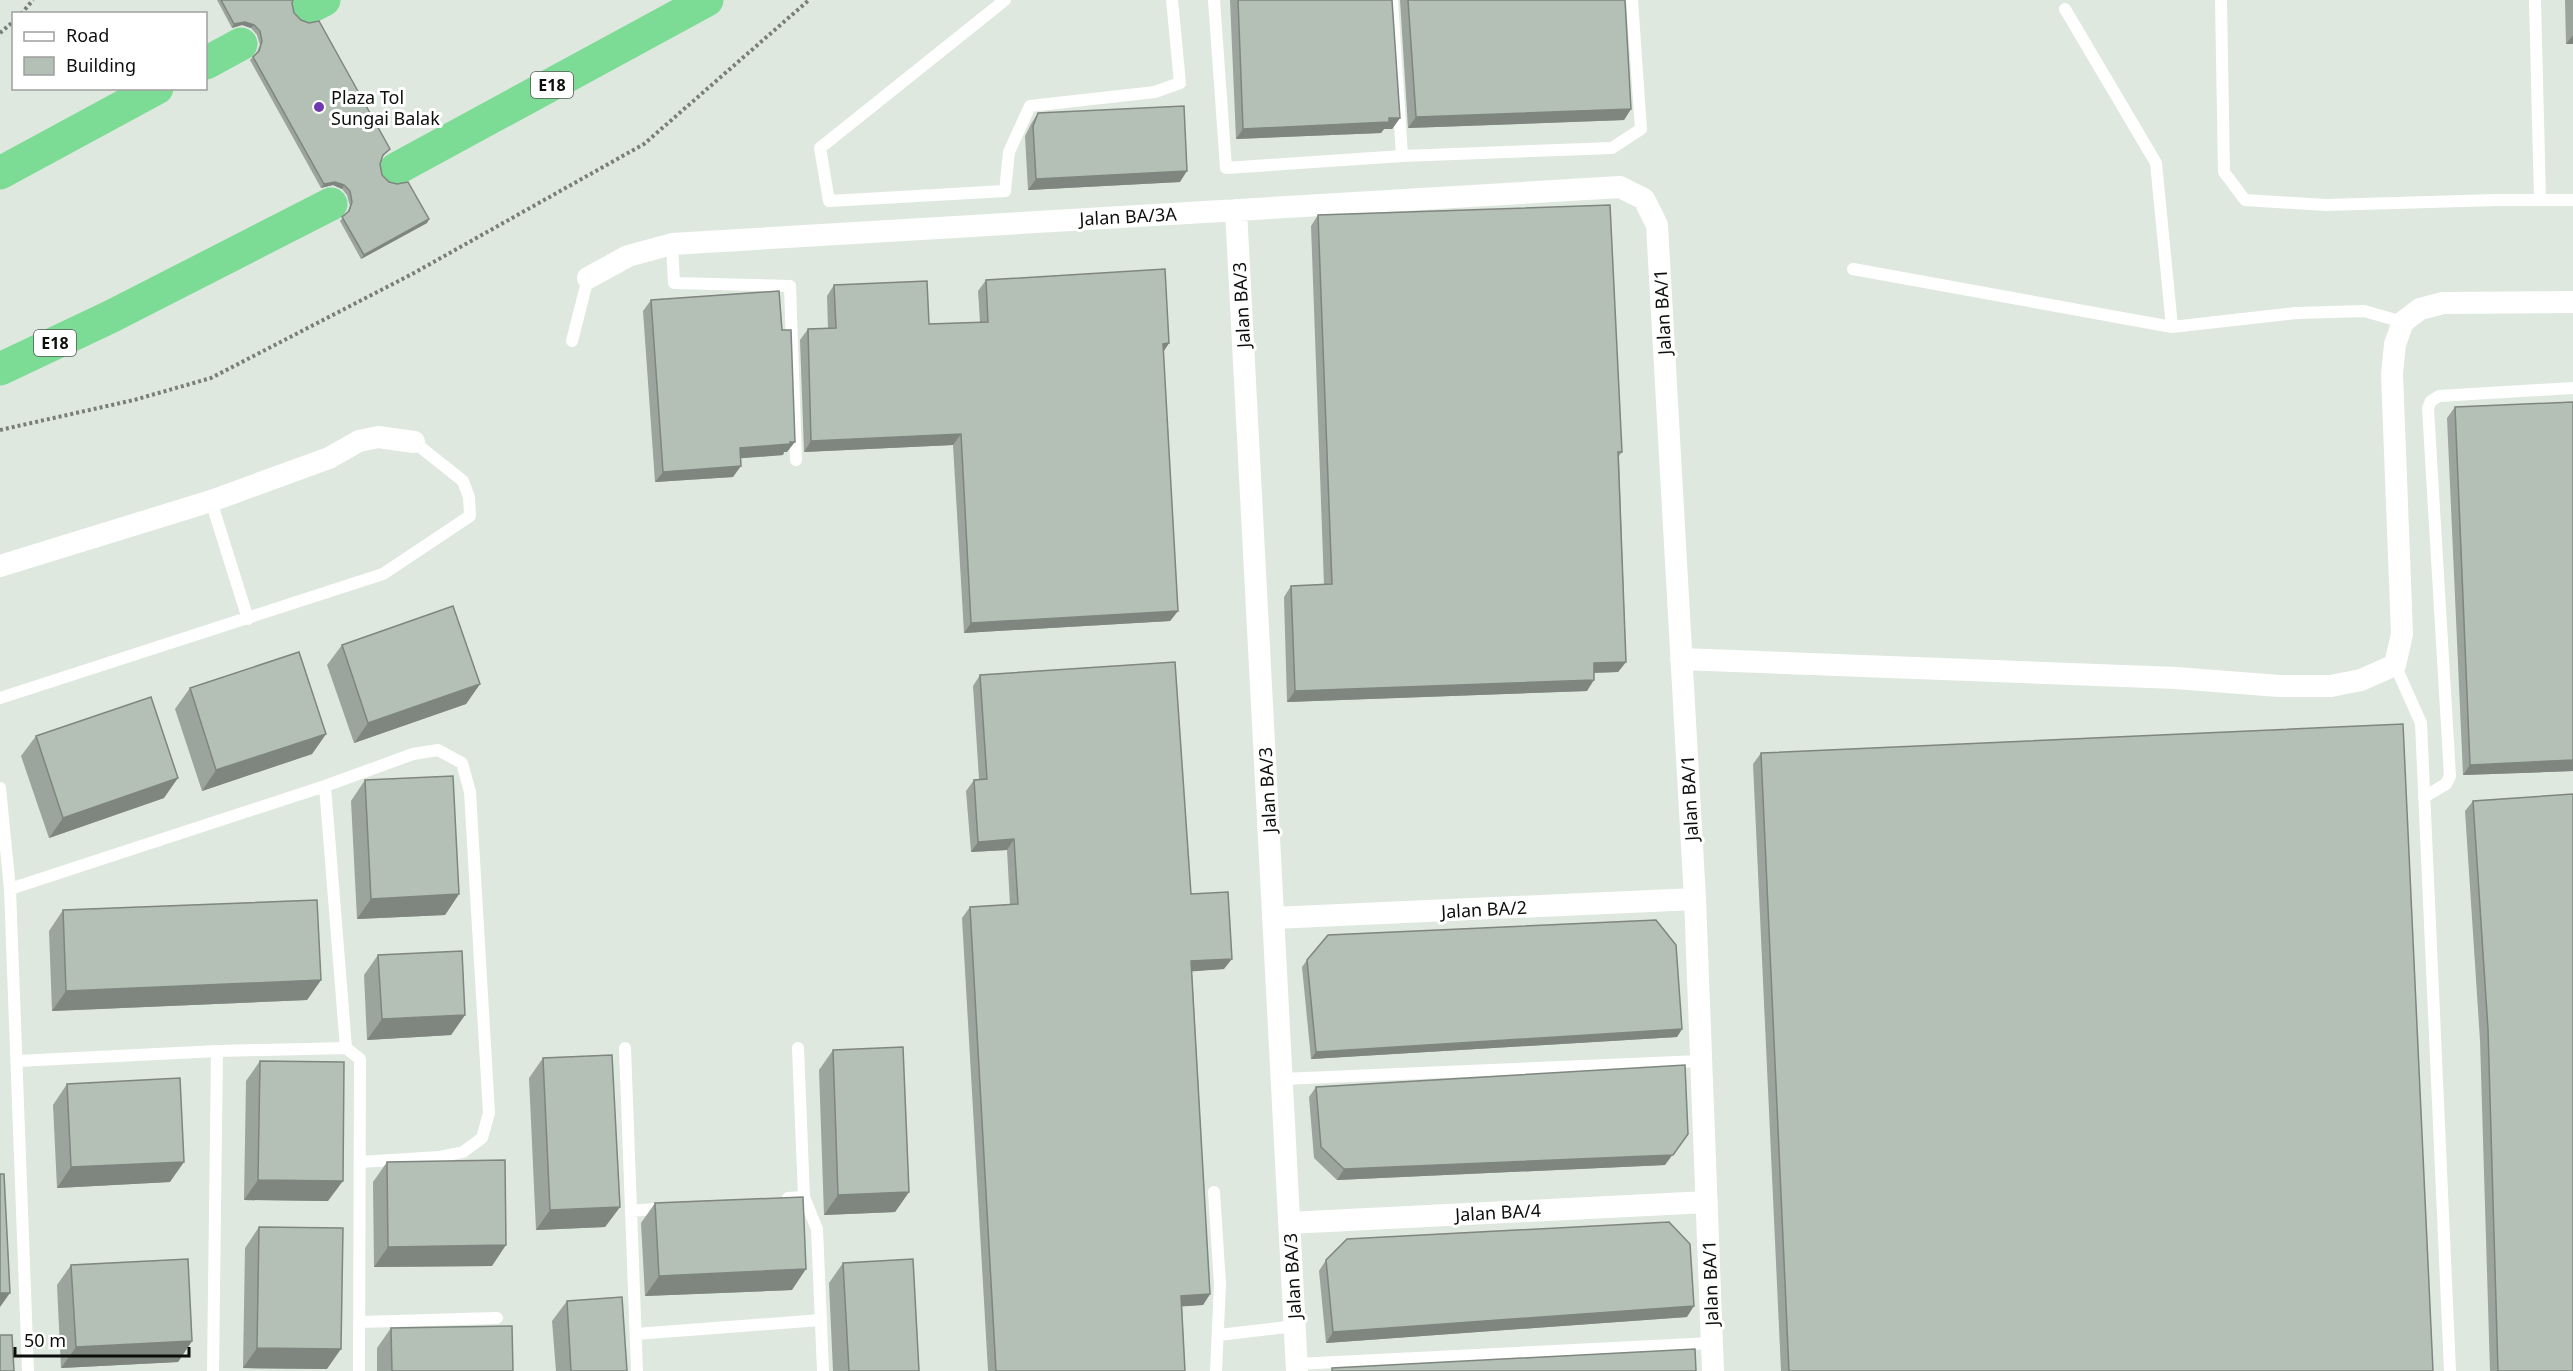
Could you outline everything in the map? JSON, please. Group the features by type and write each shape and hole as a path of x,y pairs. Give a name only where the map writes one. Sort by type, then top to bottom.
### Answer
{"highway":[{"name":"E18","path":"396,169 707,0"},
{"path":"207,62 241,44"},
{"path":"0,173 153,90"},
{"name":"E18","path":"0,369 110,317 331,204"}],"street":[{"name":"Jalan BA/3A","path":"588,278 628,256 672,244 1620,187 1644,199 1657,225"},
{"name":"Jalan BA/3","path":"1236,210 1297,1367"},
{"name":"Jalan BA/1","path":"1657,225 1695,899 1713,1371"},
{"path":"1681,659 2176,678 2289,686 2331,686 2361,680 2395,665 2402,634 2392,374 2395,345 2403,322 2420,309 2443,303 2573,302"},
{"path":"0,566 211,501 329,458 359,441 378,437 414,442"},
{"name":"Jalan BA/2","path":"1273,918 1695,899"},
{"name":"Jalan BA/4","path":"1289,1223 1707,1202"}],"lane":[{"path":"1005,0 820,148 829,201 1005,191 1010,152 1030,106 1155,92 1180,83 1172,0"},
{"path":"1214,0 1226,168 1402,156 1612,148 1641,129 1632,0"},
{"path":"1392,0 1402,156"},
{"path":"2221,0 2224,172 2245,200 2326,206 2573,200"},
{"path":"2535,0 2540,200"},
{"path":"2065,9 2156,163 2172,327"},
{"path":"672,244 674,283 790,286 796,460"},
{"path":"1853,269 2172,327 2296,313 2364,311 2403,322"},
{"path":"572,341 588,278"},
{"path":"2424,797 2446,784 2450,776 2428,408 2431,400 2439,396 2573,388"},
{"path":"0,698 383,574 470,516 469,497 464,482 414,442"},
{"path":"211,501 248,619"},
{"path":"2395,665 2421,723 2450,1371"},
{"path":"10,889 325,786 413,754 438,750 462,763 470,792 489,1113 482,1138 463,1152 439,1157 360,1162"},
{"path":"325,786 345,1048"},
{"path":"0,788 10,889 28,1371"},
{"path":"17,1061 217,1051 345,1048 360,1059 359,1371"},
{"path":"625,1048 637,1371"},
{"path":"798,1048 804,1197 817,1229 823,1371"},
{"path":"213,1371 217,1051"},
{"path":"1282,1079 1701,1061"},
{"path":"1214,1192 1220,1284 1216,1371"},
{"path":"770,1199 804,1197"},
{"path":"631,1211 677,1207"},
{"path":"359,1322 497,1318"},
{"path":"636,1334 821,1320"},
{"path":"1219,1335 1295,1326"},
{"path":"1297,1367 1712,1343"}],"path":[{"path":"23,12 33,0"},
{"path":"0,430 134,400 211,378 414,273 644,144 809,0"},
{"path":"0,33 12,23"}],"building":[{"name":"Plaza Tol Sungai Balak","path":"221,0 293,0 294,13 301,20 309,23 319,21 390,149 383,155 380,164 382,175 389,182 397,184 408,182 429,219 364,255 342,217 349,211 352,202 350,191 344,185 335,182 324,184 253,57 259,51 262,41 260,31 254,25 245,22 234,24"},
{"path":"1238,0 1392,0 1400,118 1389,118 1389,122 1243,129"},
{"path":"1408,0 1625,0 1631,109 1416,117"},
{"path":"1184,106 1187,171 1036,179 1033,126 1038,113"},
{"path":"1610,205 1622,452 1618,452 1626,662 1594,663 1594,680 1295,691 1291,586 1332,584 1318,215"},
{"path":"1165,269 1169,343 1163,344 1178,611 971,623 961,434 811,441 808,329 836,328 834,285 927,281 929,324 988,322 986,280"},
{"path":"779,291 782,330 791,330 795,442 740,448 741,466 663,472 651,300"},
{"path":"2573,402 2573,760 2470,765 2455,407"},
{"path":"453,606 480,684 368,723 342,645"},
{"path":"299,652 326,734 216,770 190,688"},
{"path":"1175,662 1191,894 1228,892 1232,959 1191,961 1210,1294 1181,1296 1185,1371 996,1371 970,907 1018,904 1014,839 978,842 974,780 987,779 980,675"},
{"path":"151,697 178,778 63,818 36,736"},
{"path":"2403,724 2433,1371 1789,1371 1761,753"},
{"path":"453,776 459,894 371,899 365,780"},
{"path":"2573,794 2573,1371 2498,1371 2488,1029 2473,801"},
{"path":"317,900 321,980 66,991 63,910"},
{"path":"1656,920 1676,945 1682,1029 1316,1052 1307,960 1328,935"},
{"path":"462,951 465,1015 382,1019 378,955"},
{"path":"903,1047 909,1192 838,1195 833,1050"},
{"path":"612,1055 620,1207 550,1210 543,1058"},
{"path":"260,1061 344,1062 343,1181 258,1180"},
{"path":"1685,1065 1688,1134 1673,1155 1344,1169 1321,1147 1316,1087"},
{"path":"180,1078 184,1162 71,1167 67,1084"},
{"path":"505,1160 506,1245 388,1247 387,1162"},
{"path":"0,1174 4,1174 10,1293 0,1293"},
{"path":"803,1197 806,1269 659,1276 655,1203"},
{"path":"1669,1222 1690,1244 1694,1306 1333,1332 1326,1260 1347,1239"},
{"path":"259,1227 343,1228 341,1349 257,1348"},
{"path":"188,1259 192,1341 76,1347 71,1265"},
{"path":"913,1259 919,1371 849,1371 843,1263"},
{"path":"622,1297 627,1371 571,1371 567,1301"},
{"path":"512,1326 513,1371 392,1371 391,1328"},
{"path":"0,1335 12,1335 14,1371 0,1371"},
{"path":"1695,1349 1696,1371 1332,1371 1332,1368"}],"place":[{"name":"Plaza Tol Sungai Balak","path":"319,107"}]}
